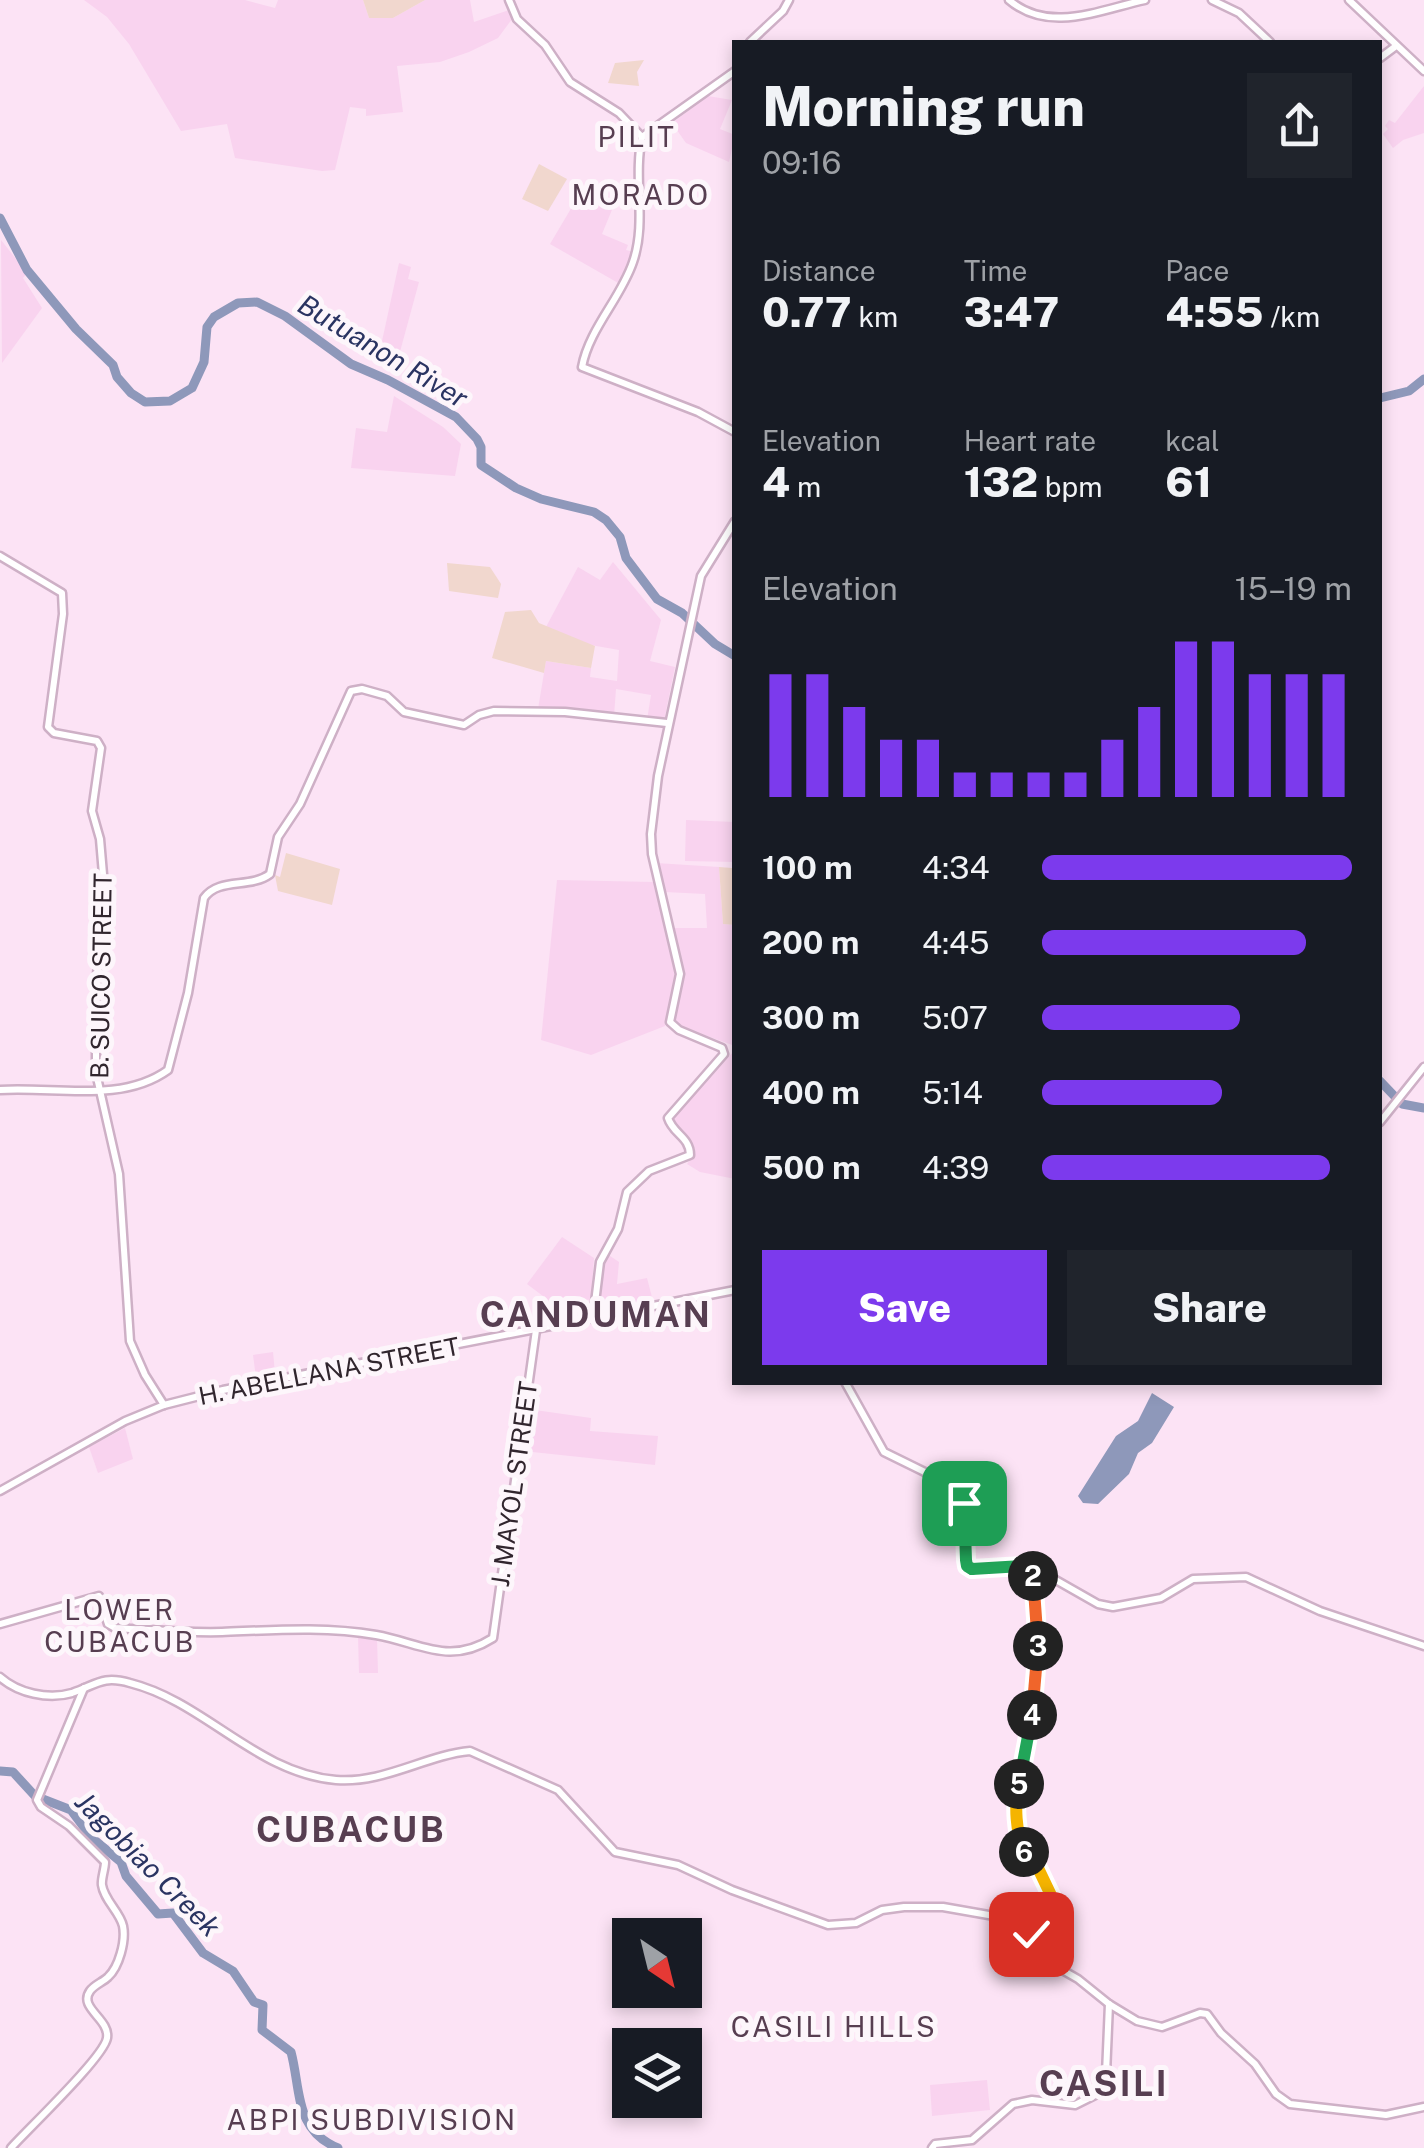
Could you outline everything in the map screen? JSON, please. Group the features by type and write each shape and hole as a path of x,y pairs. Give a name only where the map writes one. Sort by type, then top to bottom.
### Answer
{"street":[{"path":"508,0 517,19 545,46 570,82 619,113 642,137 640,233 633,262 582,367 698,412 732,430"},
{"path":"752,40 783,11 789,0"},
{"path":"1009,0 1032,16 1056,19 1144,0"},
{"path":"1212,0 1240,13 1268,40"},
{"path":"1350,0 1424,71"},
{"path":"1382,56 1396,46"},
{"path":"642,137 732,72"},
{"path":"593,1319 600,1262 618,1229 627,1192 649,1171 690,1155 688,1141 671,1127 668,1118 724,1054 722,1048 679,1030 670,1022 680,974 653,860 651,834 668,723 693,606 701,576 732,526"},
{"name":"B. SUICO STREET","path":"0,556 62,593 64,614 48,727 54,733 97,741 101,748 92,808 100,839 104,886 96,988 96,1073 119,1174 130,1341 144,1376 164,1406"},
{"path":"0,1090 99,1090 154,1079 168,1070 188,992 204,898 213,888 262,880 270,874 278,837 300,804 351,691 362,689 387,696 404,712 464,725 494,711 559,712 668,723"},
{"path":"1382,1120 1424,1067"},
{"name":"H. ABELLANA STREET","path":"0,1491 104,1432 164,1406 223,1390 732,1291"},
{"name":"J. MAYOL STREET","path":"0,1624 99,1596 108,1624 115,1628 348,1631 391,1638 433,1651 476,1649 493,1638 536,1330"},
{"path":"847,1385 884,1452 941,1480 962,1496 969,1568 1032,1567 1098,1604 1113,1607 1161,1598 1193,1579 1246,1576 1320,1612 1424,1646"},
{"path":"1027,1936 1046,1938 1060,1920 1057,1906 1038,1868 1023,1851 1018,1834 1016,1797 1038,1670 1032,1567"},
{"path":"0,1677 19,1690 42,1694 68,1694 103,1680 134,1683 170,1698 280,1765 338,1780 405,1770 470,1751 558,1790 615,1852 678,1865 828,1925 856,1923 882,1910 943,1907 1000,1917 1027,1936 1043,1959 1078,1978 1108,2004 1138,2021 1154,2027 1170,2026 1195,2014 1207,2014 1221,2033 1255,2064 1276,2094 1290,2104 1386,2115 1424,2106"},
{"path":"11,2148 91,2066 107,2042 106,2025 89,2006 87,1996 118,1964 124,1928 102,1882 106,1862 69,1826 42,1808 38,1797 85,1686"},
{"path":"932,2148 935,2144 972,2140 1014,2104 1032,2100 1074,2105 1095,2094 1106,2074 1108,2004"}],"shaded area":[{"path":"84,0 245,0 275,8 278,0 363,0 369,18 393,18 425,0 470,0 474,22 509,10 512,19 498,38 469,52 440,62 397,66 403,112 366,116 366,109 350,107 335,170 322,171 235,158 227,124 181,131 129,44 107,17"},
{"path":"363,0 425,0 393,18 369,18"},
{"path":"644,60 637,72 639,86 608,83 615,63"},
{"path":"1424,86 1424,133 1393,148 1383,134 1388,129 1385,126 1389,120 1395,123"},
{"path":"708,96 732,100 720,129 732,134 729,162 686,143 672,123"},
{"path":"539,164 567,179 548,211 522,199"},
{"path":"585,185 616,200 602,234 628,245 626,250 634,252 620,284 550,244"},
{"path":"1,240 27,273 23,278 42,308 2,363"},
{"path":"399,263 411,267 408,279 419,282 395,370 377,364"},
{"path":"394,396 443,427 461,444 455,476 351,468 356,428 387,432"},
{"path":"613,562 661,620 650,661 675,667 664,721 647,720 651,695 616,689 614,716 538,709 546,661 591,668 590,677 617,681 619,650 585,644 546,627 578,567 600,580"},
{"path":"447,563 490,567 501,584 498,598 449,591"},
{"path":"531,610 539,623 595,646 591,668 546,661 544,673 492,658 505,612"},
{"path":"686,820 732,822 732,862 685,861"},
{"path":"286,853 340,869 332,905 278,891 275,875 280,877"},
{"path":"656,863 719,867 723,924 732,925 732,1045 672,1020 684,973 674,928 707,928 705,894 665,892"},
{"path":"719,867 732,868 732,925 723,924"},
{"path":"557,880 654,882 678,973 665,1026 591,1055 541,1040"},
{"path":"732,1053 732,1178 700,1172 687,1164 694,1146 673,1122 675,1113"},
{"path":"562,1237 594,1258 591,1300 561,1298 555,1305 527,1284"},
{"path":"607,1254 619,1262 617,1284 647,1278 653,1301 596,1312"},
{"path":"273,1352 275,1373 256,1378 253,1355"},
{"path":"528,1409 591,1418 590,1431 658,1436 655,1465 523,1451"},
{"path":"125,1428 133,1459 98,1473 89,1447"},
{"path":"358,1636 377,1638 378,1673 359,1673"},
{"path":"987,2080 990,2110 932,2116 930,2085"}],"water":[{"path":"1152,1393 1174,1407 1152,1443 1138,1453 1129,1474 1098,1504 1083,1503 1078,1496 1116,1436 1138,1421"}],"waterway":[{"name":"Butuanon River","path":"0,218 27,270 76,329 113,365 117,377 131,393 145,402 170,401 192,388 204,362 207,327 214,317 238,303 257,302 285,316 351,364 456,417 477,439 481,465 516,488 541,499 594,512 606,520 620,537 626,558 657,599 682,613 732,654"},
{"path":"1382,398 1409,391 1424,379"},
{"name":"Butuanon River","path":"1382,1083 1402,1104 1424,1108"},
{"name":"Jagobiao Creek","path":"0,1771 13,1772 35,1796 71,1810 92,1838 121,1862 126,1876 158,1914 173,1913 203,1953 233,1971 254,2002 263,2005 262,2030 291,2052 306,2119 314,2131 338,2148"}],"district":[{"name":"PILIT","path":"637,137"},
{"name":"MORADO","path":"641,195"},
{"name":"CANDUMAN","path":"596,1315"},
{"name":"LOWER CUBACUB","path":"120,1626"},
{"name":"CUBACUB","path":"351,1830"},
{"name":"CASILI HILLS","path":"834,2027"},
{"name":"CASILI","path":"1104,2084"},
{"name":"ABPI SUBDIVISION","path":"372,2120"}],"route":[{"path":"964,1503 969,1568 1032,1567 1038,1670 1016,1797 1018,1834 1023,1851 1038,1868 1057,1906 1060,1920 1046,1938 1031,1934"}]}
